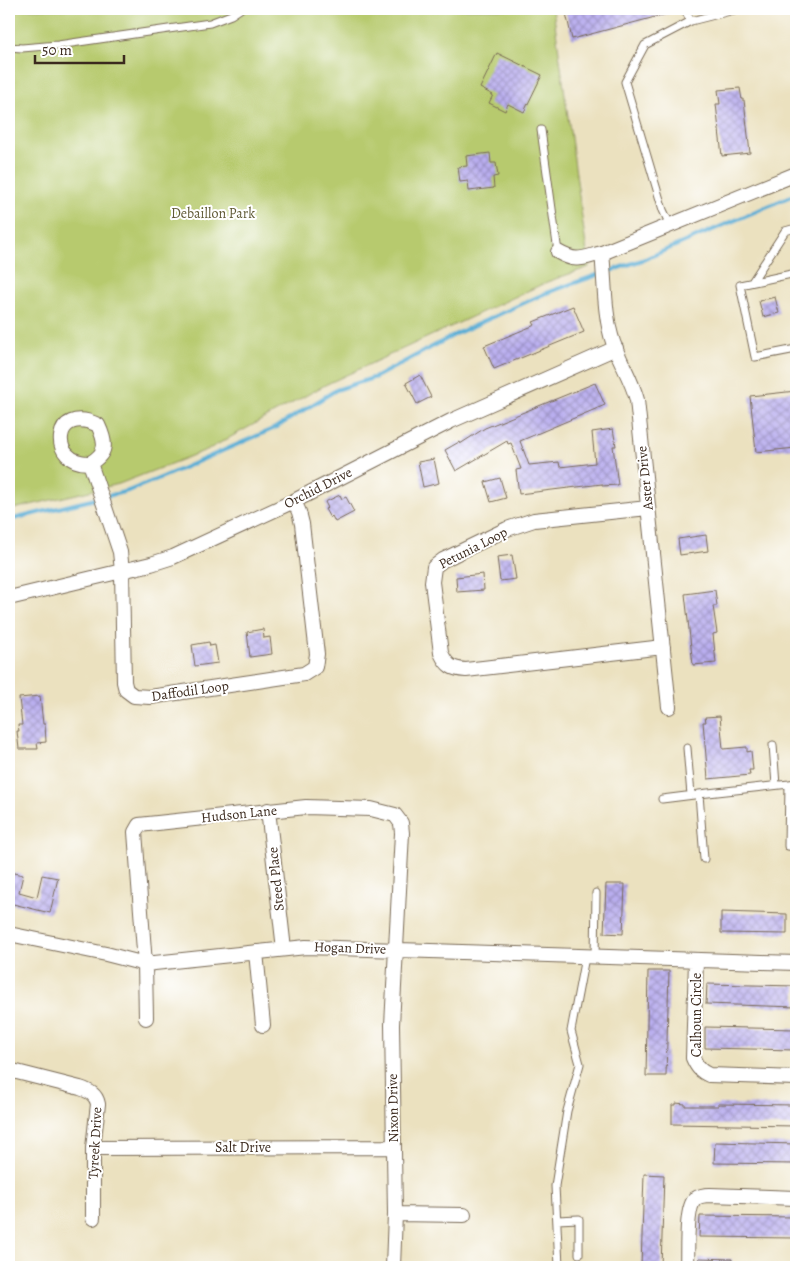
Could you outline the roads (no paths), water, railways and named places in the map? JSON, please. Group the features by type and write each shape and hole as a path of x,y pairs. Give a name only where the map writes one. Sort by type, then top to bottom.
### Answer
{"street":[{"path":"558,252 569,259 602,253 796,174"},
{"name":"Aster Drive","path":"602,253 610,331 637,400 669,707"},
{"name":"Orchid Drive","path":"9,598 173,557 294,501 451,421 616,348"},
{"name":"Daffodil Loop","path":"90,463 120,552 124,682 128,693 134,696 150,697 304,674 310,672 315,667 317,654 302,524 294,501"},
{"name":"Petunia Loop","path":"648,508 534,520 507,529 443,560 434,567 432,582 441,654 450,667 457,669 466,670 663,647"},
{"name":"Hudson Lane","path":"146,1018 145,964 135,832 139,825 306,806 362,808 395,814 401,823 402,834 395,950"},
{"name":"Steed Place","path":"268,810 284,949"},
{"name":"Hogan Drive","path":"9,934 145,964 306,947 696,960"},
{"name":"Nixon Drive","path":"392,1267 395,1214 392,1025 395,950"},
{"path":"256,952 263,1025"},
{"name":"Calhoun Circle","path":"796,963 696,960 694,1058 696,1066 701,1072 709,1076 796,1078"},
{"name":"Tyreek Drive","path":"10,1072 80,1088 95,1096 98,1104 93,1148 93,1218"},
{"name":"Salt Drive","path":"93,1148 394,1147"},
{"path":"687,1267 690,1209 694,1200 698,1197 710,1195 796,1198"},
{"path":"395,1214 464,1215"}],"lane":[{"path":"9,47 22,48 58,45 210,23 231,15 240,9"},
{"path":"684,9 691,21"},
{"path":"670,225 663,210 625,82 645,45 691,21 738,9"},
{"path":"783,9 796,10"},
{"path":"541,130 558,252"},
{"path":"752,282 784,231 796,228"},
{"path":"796,273 740,284 755,357 796,349"},
{"path":"773,745 776,785"},
{"path":"687,748 704,859"},
{"path":"662,798 793,783 788,846 796,846"},
{"path":"559,1266 555,1186 566,1111 580,1064 571,1031 590,957 596,893"},
{"path":"557,1220 579,1219 579,1254"}],"waterway":[{"path":"607,272 645,259 796,194"},
{"path":"9,520 128,491 165,476 275,428 336,390 376,377 458,333 546,293 600,274"}],"park label":[{"name":"Debaillon Park","path":"213,213"}]}
